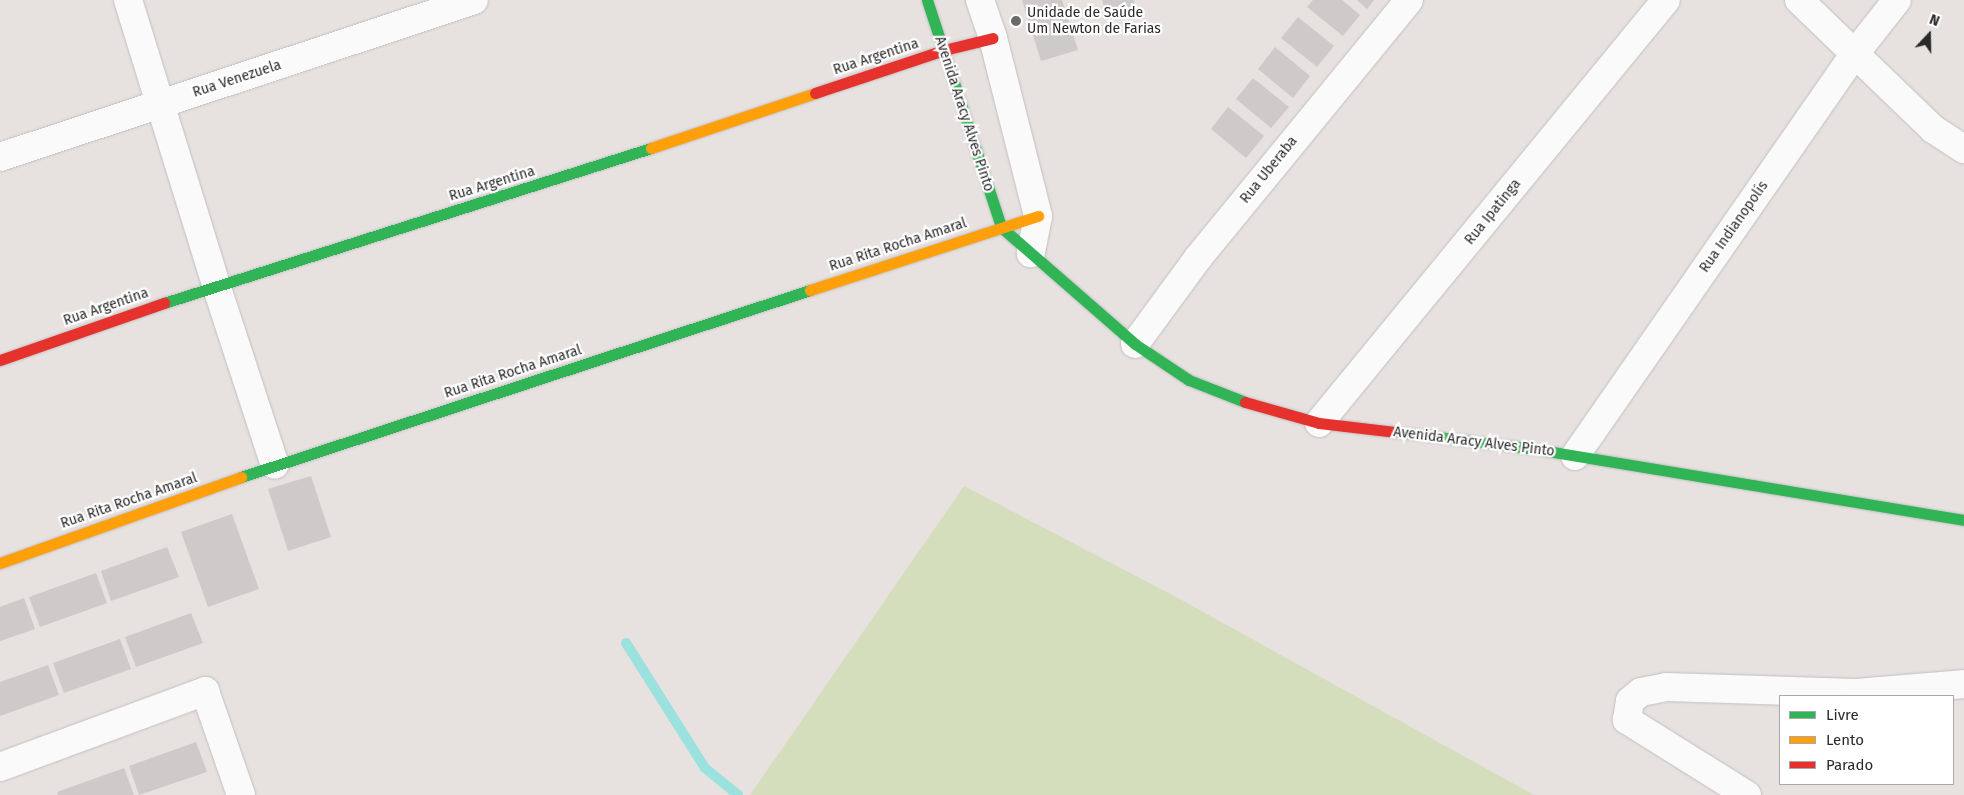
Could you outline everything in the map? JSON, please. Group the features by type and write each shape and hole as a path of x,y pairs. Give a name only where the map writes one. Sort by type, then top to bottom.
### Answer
{"street":[{"path":"128,0 162,104 216,286 276,465"},
{"name":"Rua Venezuela","path":"0,157 474,0"},
{"name":"Avenida Aracy Alves Pinto","path":"927,0 1001,227 1135,344 1188,380 1254,404 1319,423 1575,456 1964,519"},
{"path":"980,0 993,38 1038,216 1031,253"},
{"name":"Rua Uberaba","path":"1135,344 1198,258 1409,0"},
{"name":"Rua Ipatinga","path":"1319,423 1666,0"},
{"path":"1799,0 1856,52 1933,129 1964,149"},
{"name":"Rua Indianopolís","path":"1575,456 1856,52 1897,0"},
{"name":"Rua Argentina","path":"0,360 216,286 524,190 944,50 993,38"},
{"name":"Rua Rita Rocha Amaral","path":"0,563 276,465 1038,216"},
{"path":"1746,795 1627,720 1630,701 1641,692 1655,688 1855,693 1964,684"},
{"path":"0,767 204,691 241,795"}],"green space":[{"path":"964,486 1178,598 1534,795 750,795"}],"building":[{"path":"1022,0 1062,0 1078,50 1041,61"},
{"path":"1102,0 1134,0 1137,12 1108,20"},
{"path":"1313,0 1342,0 1360,15 1343,36 1307,7"},
{"path":"1357,0 1374,0 1367,9"},
{"path":"1298,17 1334,46 1317,67 1281,38"},
{"path":"1275,47 1310,76 1293,98 1258,69"},
{"path":"1253,78 1289,107 1271,128 1236,99"},
{"path":"1228,107 1264,136 1246,158 1211,129"},
{"path":"311,476 331,537 288,551 268,489"},
{"path":"232,514 259,589 208,607 181,532"},
{"path":"167,547 179,577 111,601 101,571"},
{"path":"96,573 107,603 40,627 29,597"},
{"path":"24,598 35,629 0,641 0,607"},
{"path":"191,613 203,643 136,667 125,637"},
{"path":"120,639 131,669 64,693 53,663"},
{"path":"48,665 59,695 0,716 0,682"},
{"path":"196,742 207,772 139,795 129,766"},
{"path":"124,768 134,795 58,795 57,792"}],"waterway":[{"path":"626,643 705,768 738,795"}],"traffic: fast":[{"path":"927,0 1001,227 1135,344 1189,380 1245,402"},
{"path":"164,303 651,148"},
{"path":"241,477 810,290"},
{"path":"1396,432 1529,448 1964,520"}],"traffic: slow":[{"path":"651,148 815,93"},
{"path":"810,290 1038,216"},
{"path":"0,563 241,477"}],"traffic: jam":[{"path":"815,93 944,50 993,38"},
{"path":"0,360 164,303"},
{"path":"1245,402 1319,423 1396,432"}],"place":[{"name":"Unidade de Saúde Um Newton de Farias","path":"1016,21"}]}
